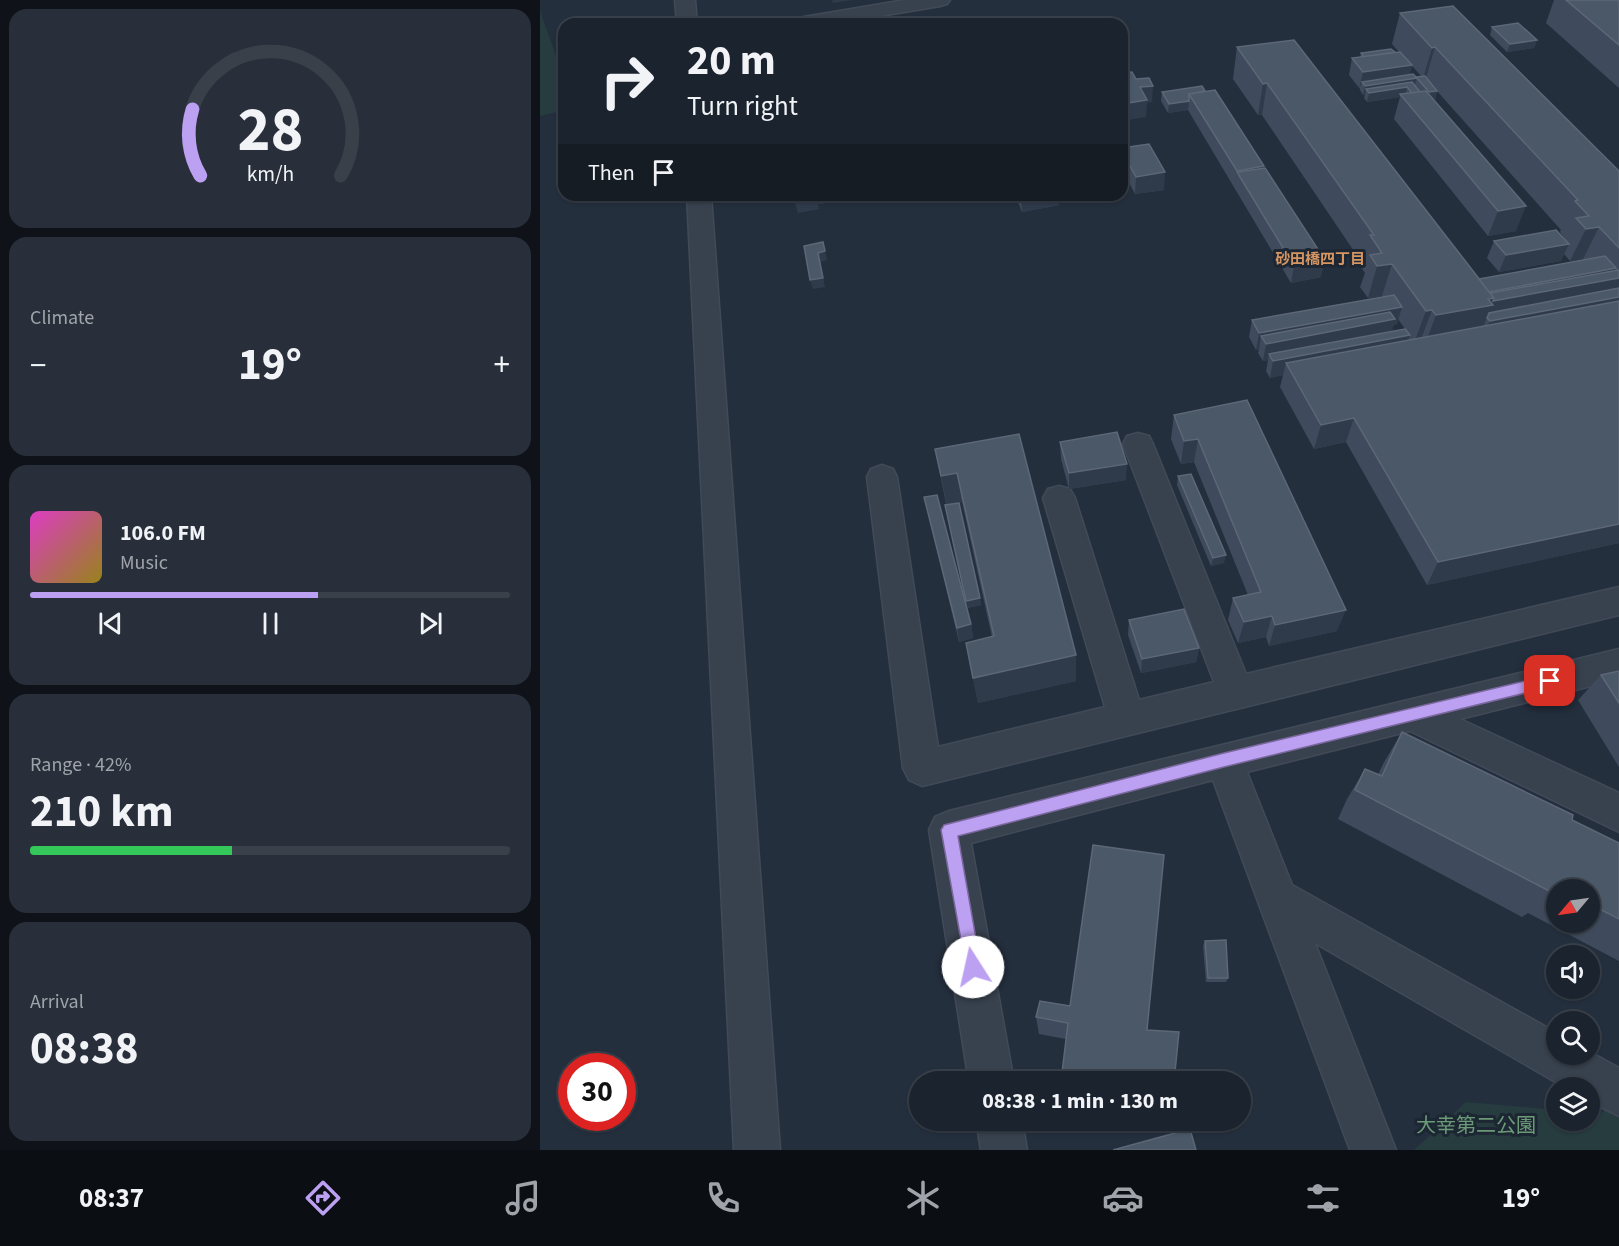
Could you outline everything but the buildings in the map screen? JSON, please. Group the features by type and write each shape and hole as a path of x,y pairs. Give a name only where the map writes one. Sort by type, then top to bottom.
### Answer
{"street":[{"path":"685,0 686,18"},
{"path":"834,18 940,0"},
{"path":"699,201 758,1150"},
{"path":"1138,444 1236,693"},
{"path":"882,477 922,768 1619,601"},
{"path":"1059,498 1127,719"},
{"path":"990,1071 949,830 1224,760 1619,664"},
{"path":"1412,714 1619,813"},
{"path":"1224,760 1373,1150"},
{"path":"1277,899 1619,1093"},
{"path":"1001,1131 1004,1150"}],"green space":[{"path":"540,11 558,61 558,112 540,116"},
{"name":"大幸第二公園","path":"1619,1099 1619,1150 1414,1150 1466,1102 1546,1109 1546,1131 1600,1131 1601,1113"}],"district":[{"name":"砂田橋四丁目","path":"1320,259"}],"route":[{"path":"973,967 949,830 1550,681"}]}
